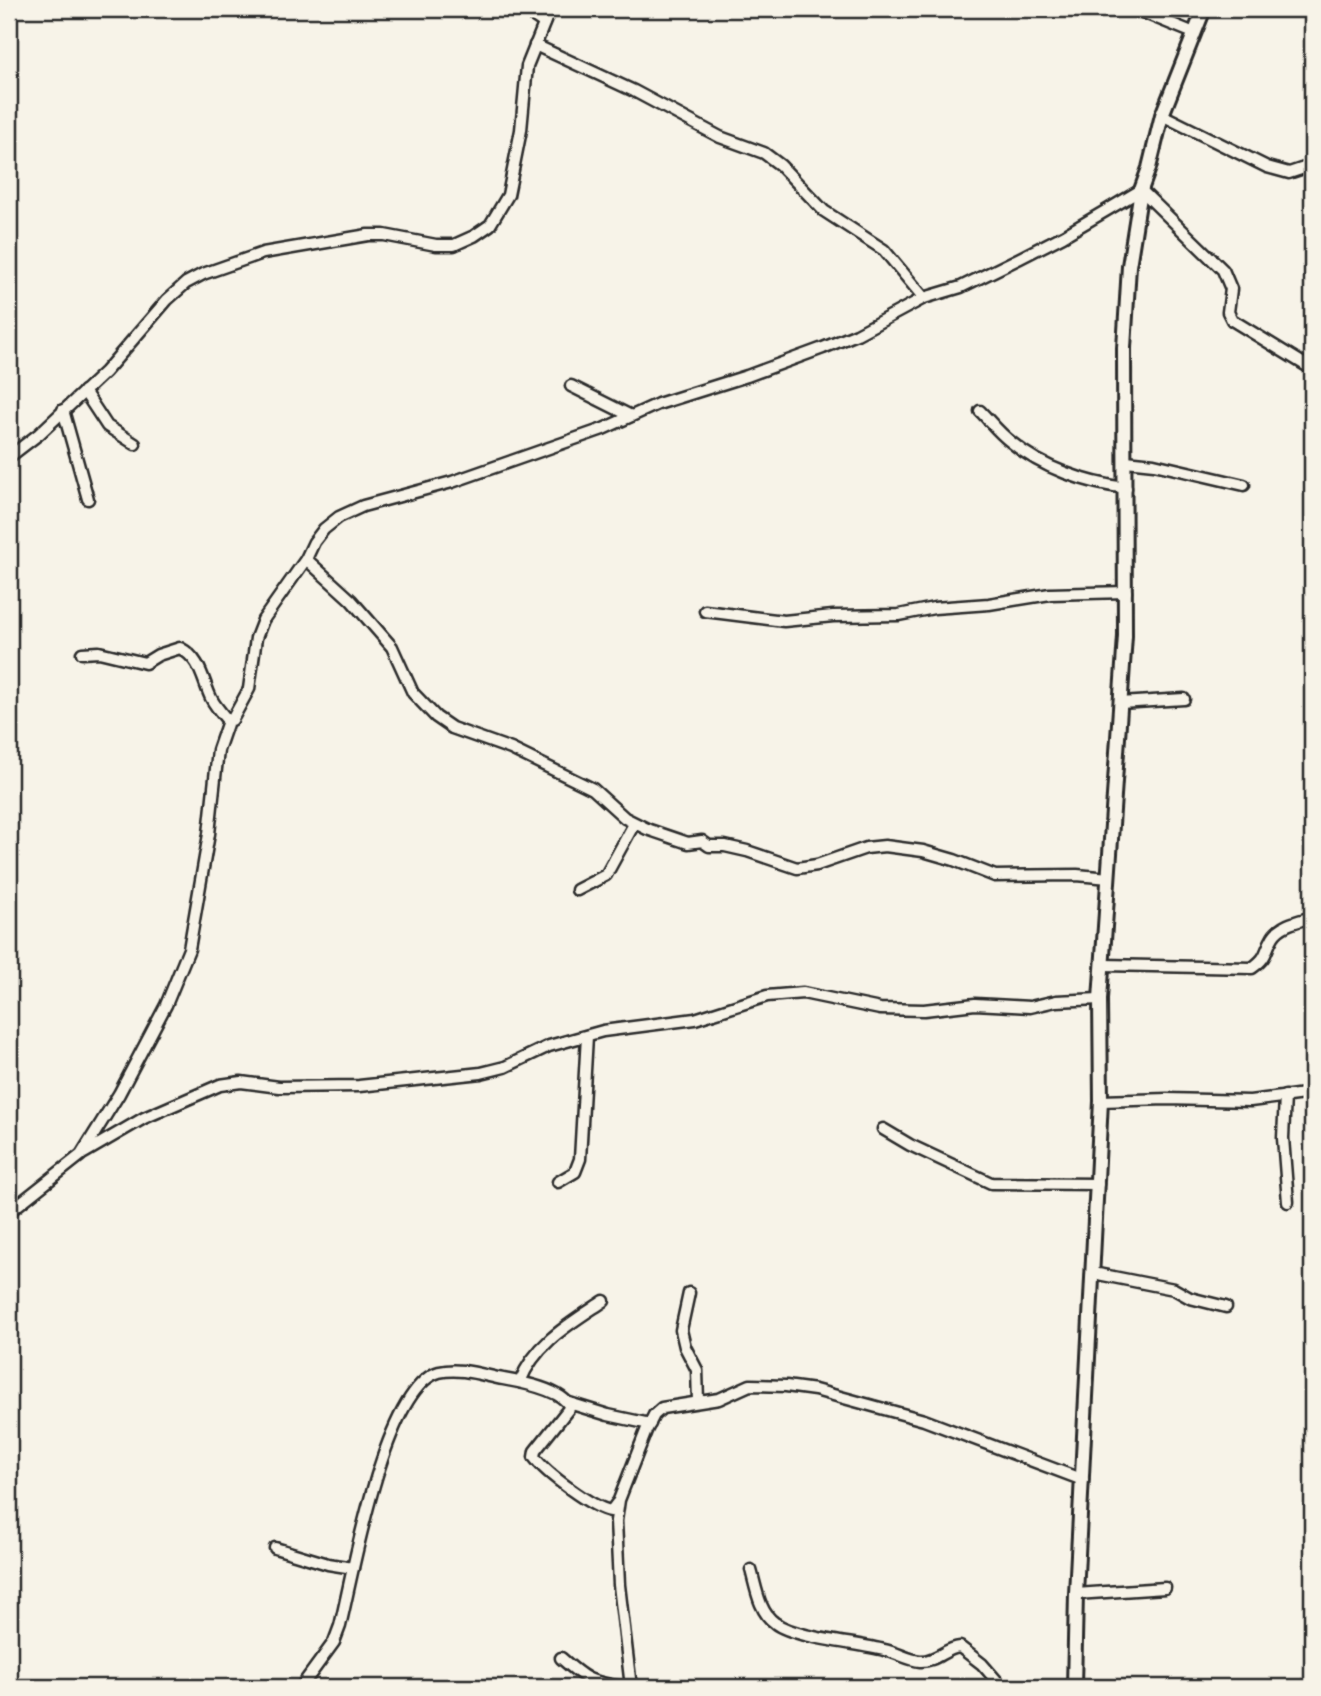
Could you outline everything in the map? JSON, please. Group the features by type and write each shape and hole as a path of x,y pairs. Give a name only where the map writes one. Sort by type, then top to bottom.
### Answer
{"main road":[{"path":"1074,1687 1076,1594 1098,1184 1101,1101 1100,999 1126,592 1124,348 1129,266 1141,190 1162,116 1204,9"}],"street":[{"path":"523,9 544,23"},
{"path":"9,457 39,434 121,355 177,290 203,274 263,253 368,235 454,245 490,225 508,195 521,130 527,66 550,9"},
{"path":"1135,9 1194,33"},
{"path":"535,45 634,91 720,137 764,153 780,165 824,211 884,250 925,298"},
{"path":"1162,116 1267,167 1289,173 1307,167"},
{"path":"81,1155 141,1056 166,1005 188,949 209,834 218,751 228,721 232,720 249,689 256,638 263,620 324,529 340,517 363,506 452,482 603,429 658,404 823,348 857,334 925,298 961,287 1020,258 1141,190 1223,270 1231,289 1228,312 1232,320 1312,369"},
{"path":"571,386 631,416"},
{"path":"84,391 107,426 135,444"},
{"path":"63,410 88,499"},
{"path":"980,411 1008,441 1030,457 1095,484 1126,488"},
{"path":"1126,461 1154,464 1244,485"},
{"path":"306,559 351,600 392,647 414,694 436,717 461,732 512,749 593,789 634,824 688,843 702,841 709,846 725,846 797,867 817,864 866,848 885,846 923,851 995,876 1077,875 1108,878"},
{"path":"705,611 784,621 833,616 899,615 1049,594 1126,592"},
{"path":"82,653 99,652 145,663 158,655 180,648 189,652 199,665 212,700 228,721"},
{"path":"1120,703 1184,699"},
{"path":"577,890 606,875 634,824"},
{"path":"1103,965 1252,968 1264,959 1274,935 1284,926 1312,916"},
{"path":"9,1212 81,1155 107,1138 144,1118 220,1085 241,1082 279,1087 359,1086 481,1073 505,1067 549,1046 587,1036 695,1019 767,996 786,994 803,993 880,1009 924,1010 975,1003 1030,1007 1056,1001 1100,999"},
{"path":"558,1182 575,1172 580,1159 587,1036"},
{"path":"1101,1101 1250,1101 1312,1093"},
{"path":"1285,1096 1284,1165 1288,1202"},
{"path":"883,1129 922,1151 991,1183 1098,1184"},
{"path":"90,1139 107,1138"},
{"path":"1093,1272 1174,1289 1190,1298 1226,1307"},
{"path":"689,1293 681,1330 685,1347 697,1370 698,1401 702,1401"},
{"path":"520,1382 527,1364 542,1346 604,1301"},
{"path":"301,1687 334,1642 376,1477 407,1400 424,1381 438,1372 456,1371 520,1382 554,1393 569,1403 650,1424"},
{"path":"631,1687 619,1585 615,1521 619,1500 650,1424 662,1408 719,1399 750,1385 786,1386 840,1395 924,1420 1083,1480"},
{"path":"569,1403 568,1410 535,1451 534,1457 548,1472 598,1507 611,1511 619,1500"},
{"path":"275,1548 328,1564 353,1568"},
{"path":"751,1570 760,1603 774,1623 800,1633 885,1650 920,1661 932,1660 952,1647 960,1647 982,1664 1002,1687"},
{"path":"1076,1594 1165,1588"},
{"path":"561,1658 582,1677 592,1682 621,1687"}]}
